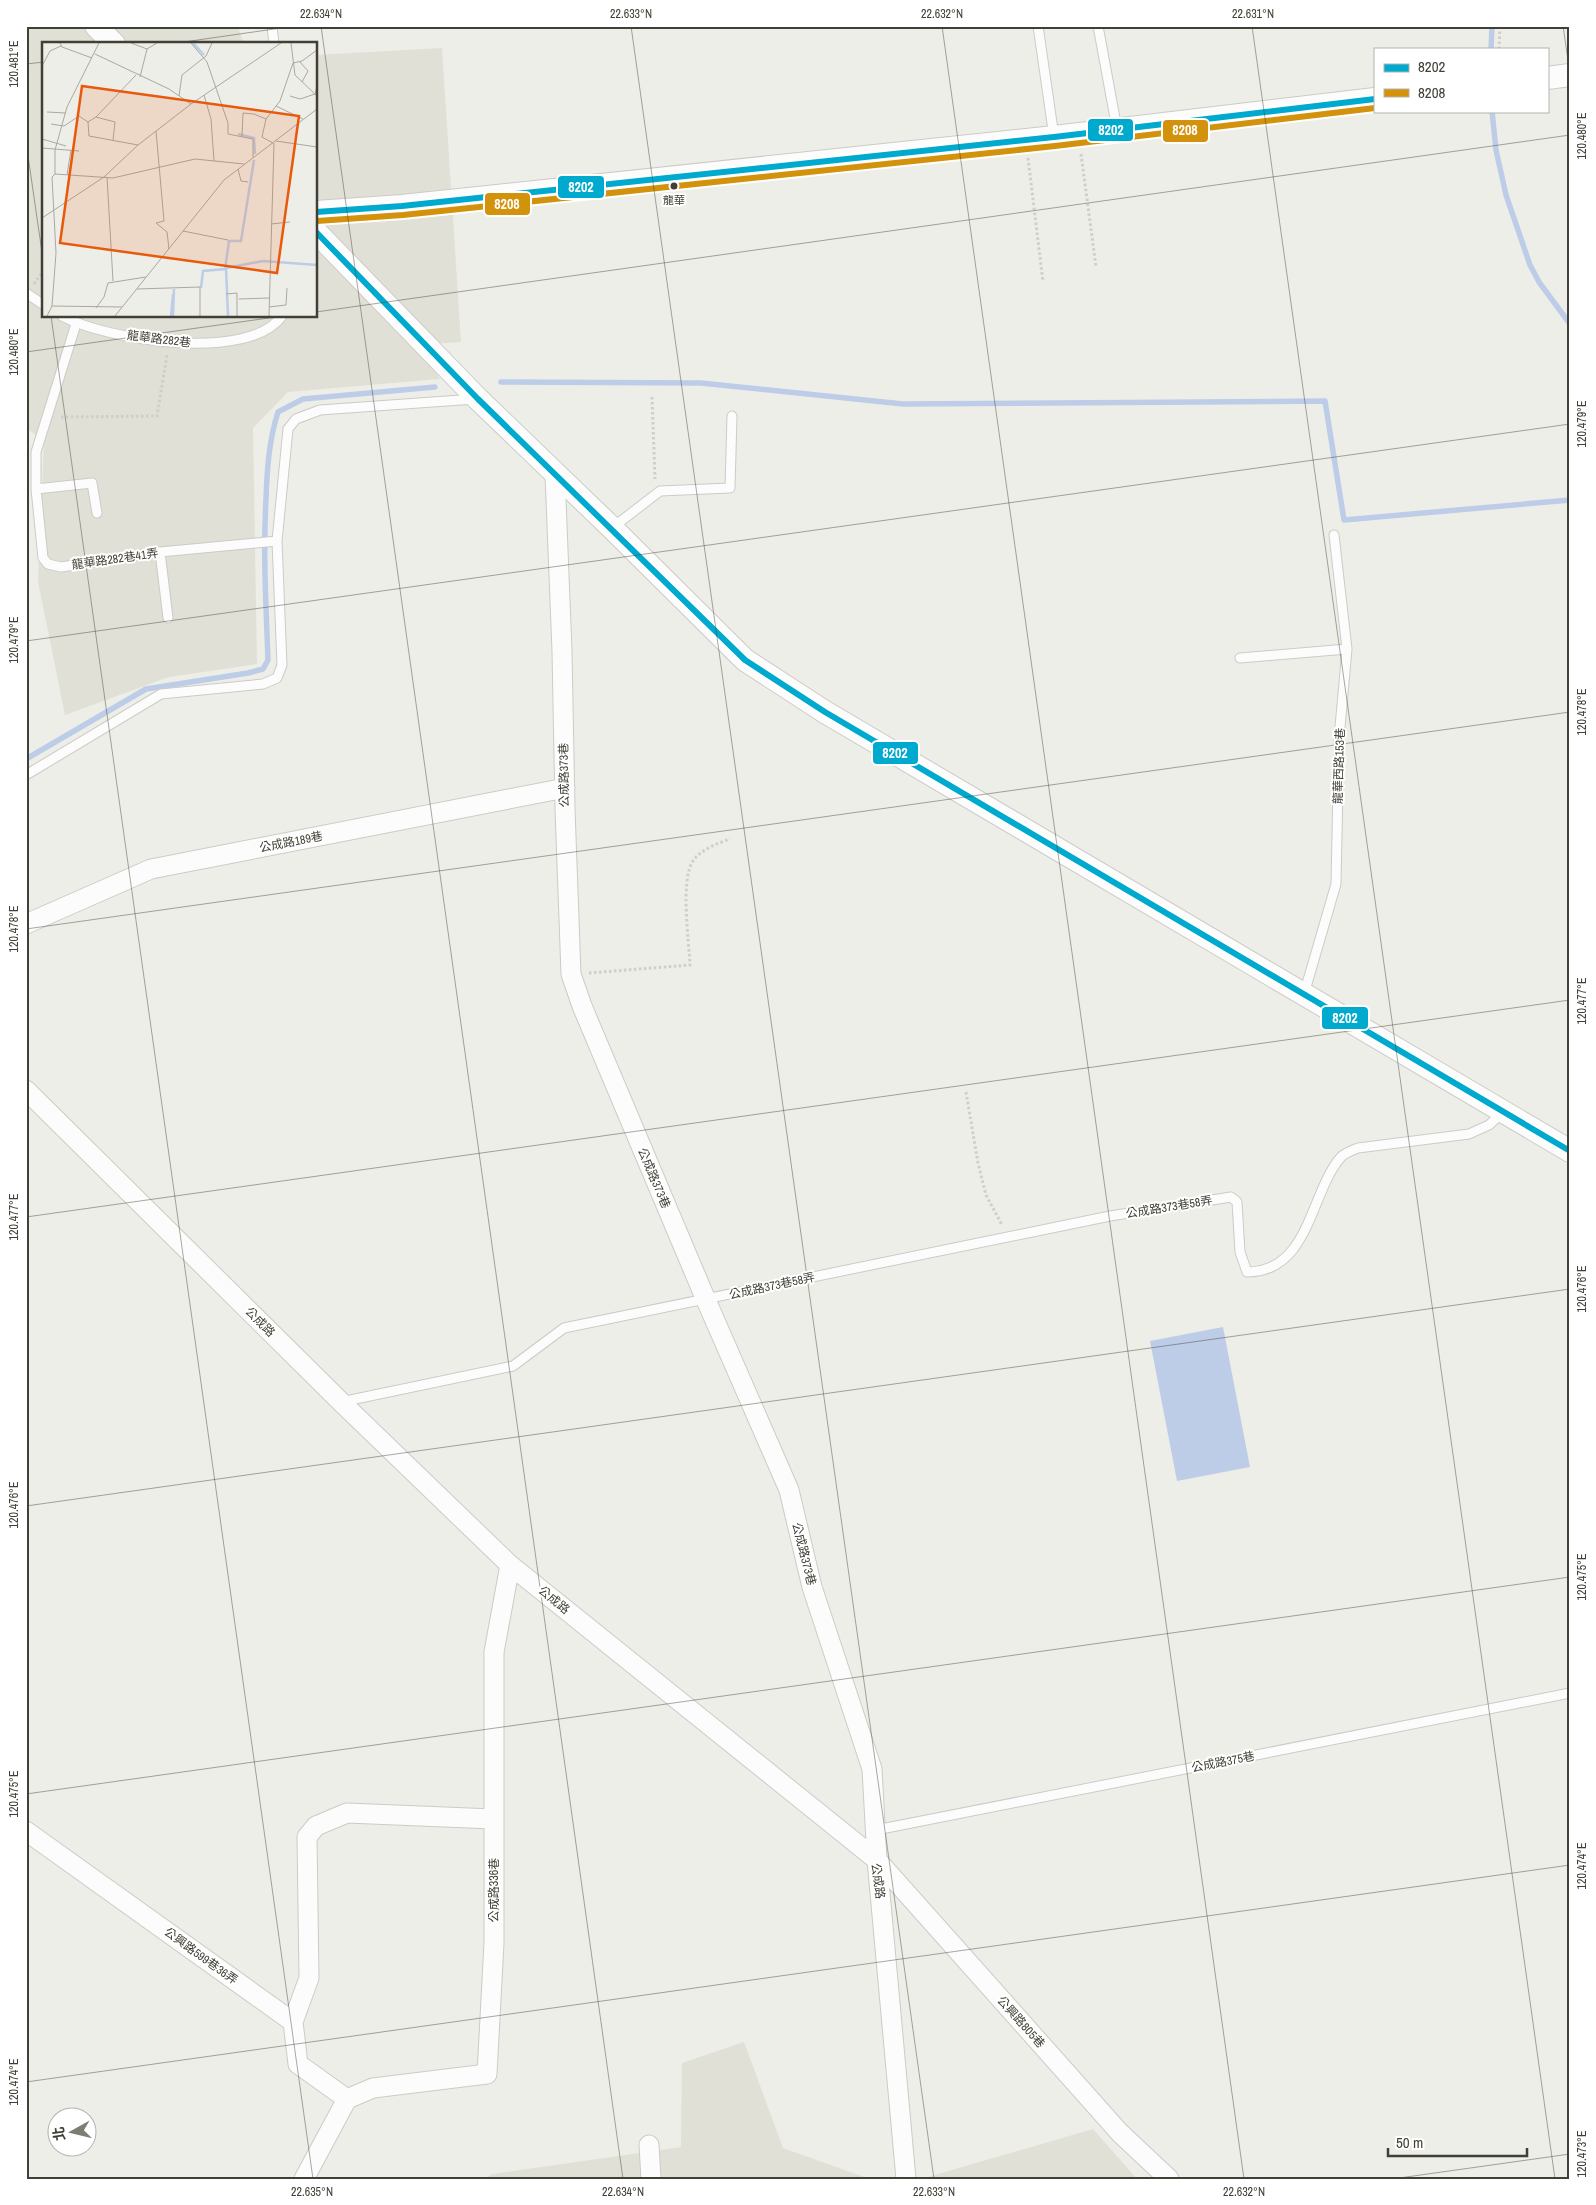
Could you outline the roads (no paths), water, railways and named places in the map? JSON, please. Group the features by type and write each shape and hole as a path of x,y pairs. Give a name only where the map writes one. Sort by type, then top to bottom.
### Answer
{"street":[{"path":"96,26 112,42"},
{"path":"1548,78 1570,75"},
{"path":"318,212 432,202 1026,140 1374,99"},
{"path":"318,234 478,399 745,660 825,712 1570,1152"},
{"name":"公成路373巷","path":"555,474 571,974 582,1006 706,1300 789,1490 812,1587 872,1770 877,1860"},
{"name":"公成路189巷","path":"26,924 151,869 565,788"},
{"name":"公成路","path":"27,1092 341,1402 510,1565 877,1860 906,2179"},
{"name":"公成路336巷","path":"347,2099 373,2088 487,2074 494,1942 494,1652 510,1565"},
{"path":"304,2179 347,2099 298,2064 293,2022 309,1978 307,1837 316,1826 347,1814 493,1819"},
{"name":"公興路599巷36弄","path":"26,1831 293,2022"},
{"name":"公興路805巷","path":"877,1860 1120,2133 1169,2179"},
{"path":"649,2145 651,2179"}],"lane":[{"path":"272,26 274,42"},
{"path":"1038,26 1054,137"},
{"path":"1098,26 1117,129"},
{"path":"26,293 42,304"},
{"name":"龍華路282巷","path":"66,318 76,324 115,334 188,345 240,339 259,334 277,323 281,318"},
{"name":"龍華路282巷41弄","path":"76,324 36,452 36,489 43,558 48,564 61,567 160,552 251,542 273,542"},
{"path":"26,775 161,694 263,684 277,678 282,665 273,542 288,429 296,419 320,410 478,399"},
{"path":"612,528 660,491 730,488 732,416"},
{"path":"36,489 92,483 97,513"},
{"name":"龍華西路153巷","path":"1304,994 1336,884 1339,738 1347,649 1334,535"},
{"path":"160,552 168,618"},
{"path":"1240,658 1347,649"},
{"name":"公成路373巷58弄","path":"341,1402 513,1366 564,1328 1110,1216 1231,1197 1237,1202 1240,1252 1247,1272 1260,1272 1289,1257 1316,1209 1331,1172 1342,1156 1358,1148 1469,1134 1489,1125 1503,1112"},
{"name":"公成路375巷","path":"876,1830 1570,1693"}],"water":[{"path":"1223,1327 1250,1467 1177,1481 1150,1341"}],"waterway":[{"path":"1491,48 1492,26"},
{"path":"1492,112 1496,150 1506,195 1530,265 1539,282 1570,324"},
{"path":"501,382 701,383 903,404 1325,401 1344,520 1570,500"},
{"path":"26,759 146,689 263,669 268,660 265,559 267,477 271,444 278,412 303,399 435,387"}],"place":[{"name":"龍華","path":"674,186"}]}
